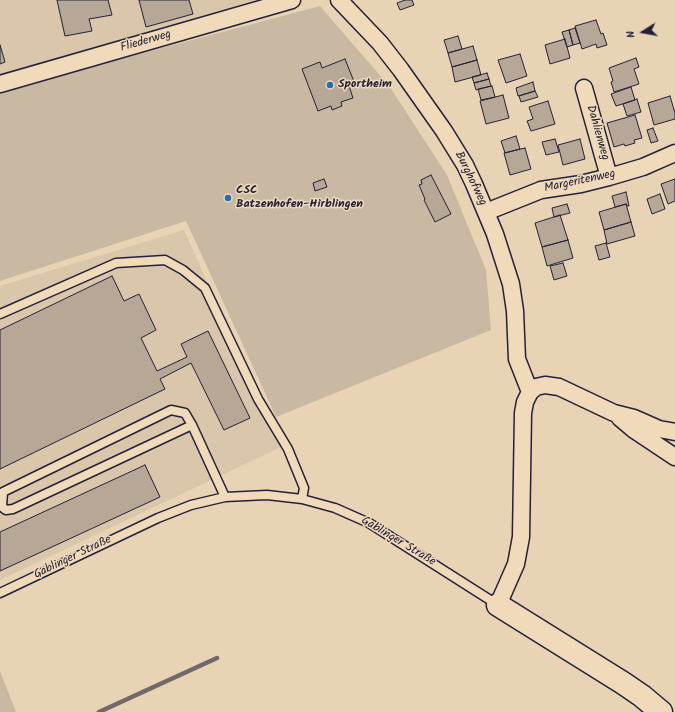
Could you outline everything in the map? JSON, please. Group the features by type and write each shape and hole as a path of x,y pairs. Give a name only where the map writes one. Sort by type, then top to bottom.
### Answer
{"street":[{"name":"Fliederweg","path":"0,84 292,0"},
{"name":"Burghofweg","path":"340,0 394,59 444,131 465,165 495,234 511,284 515,311 517,359 530,392"},
{"name":"Dahlienweg","path":"584,88 609,177"},
{"name":"Margeritenweg","path":"486,212 541,190 581,184 609,177 643,167 675,154"},
{"path":"663,710 623,683 498,605 516,564 521,537 523,413 525,402 530,392 536,387 545,385 559,387 614,413 634,418 660,429 675,432"},
{"path":"614,413 633,429 675,457"}],"lane":[{"path":"0,314 116,263 165,260 183,270 204,288 258,399 288,449 304,488 302,499"},
{"path":"192,425 13,509 6,510 1,507 3,492 171,410 185,413 192,425 225,497"},
{"name":"Gablinger Straße","path":"0,593 158,518 191,505 225,497 267,495 302,499 335,508 369,523 498,605"}],"shaded area":[{"path":"0,0 274,0 0,76"},
{"name":"CSC Batzenhofen-Hirblingen","path":"320,6 390,87 447,175 486,270 491,330 276,417 186,221 0,281 0,91"},
{"path":"184,230 281,447 0,580 0,286"},
{"path":"0,671 16,712 0,712"}],"building":[{"path":"57,0 108,0 112,15 89,19 92,31 65,36"},
{"path":"139,0 189,0 193,14 146,27"},
{"path":"405,0 412,0 414,5 400,10 397,3"},
{"path":"596,20 607,45 597,48 596,44 582,49 575,26"},
{"path":"575,28 580,43 573,45 569,30"},
{"path":"569,30 573,45 567,47 562,32"},
{"path":"458,36 462,49 448,53 444,40"},
{"path":"565,39 570,58 550,64 545,45"},
{"path":"0,45 5,62 0,64"},
{"path":"473,46 477,60 452,67 448,53"},
{"path":"520,54 527,76 506,83 498,60"},
{"path":"636,58 639,67 634,69 639,84 614,92 611,82 613,81 609,68"},
{"name":"Sportheim","path":"345,59 355,84 349,86 353,98 341,102 342,106 332,110 331,106 318,111 302,69 320,62 322,68"},
{"path":"477,60 481,75 455,82 452,67"},
{"path":"487,73 489,79 474,83 472,77"},
{"path":"489,79 491,86 476,90 474,83"},
{"path":"533,82 535,91 518,96 516,88"},
{"path":"492,86 495,97 481,100 478,89"},
{"path":"631,87 635,100 616,106 611,94"},
{"path":"535,91 538,97 521,102 519,96"},
{"path":"503,95 509,118 486,124 480,101"},
{"path":"670,96 675,113 675,119 654,125 648,103"},
{"path":"637,99 641,112 627,116 623,104"},
{"path":"548,101 555,124 531,131 527,121 533,119 529,107"},
{"path":"635,115 642,138 634,140 635,143 614,147 607,123"},
{"path":"653,128 658,141 651,143 647,130"},
{"path":"516,136 520,149 505,153 501,141"},
{"path":"555,139 559,152 546,155 542,142"},
{"path":"580,139 585,159 563,165 558,145"},
{"path":"525,148 531,169 510,175 504,153"},
{"path":"431,175 451,214 435,222 424,200 425,199 419,185 422,184 421,180"},
{"path":"324,179 327,187 315,191 313,183"},
{"path":"675,179 675,201 668,204 661,184"},
{"path":"626,192 629,206 626,204 615,207 612,196"},
{"path":"660,194 665,209 652,214 647,199"},
{"path":"567,204 570,213 554,217 552,208"},
{"path":"626,204 631,222 604,230 599,212"},
{"path":"560,215 568,240 542,247 535,223"},
{"path":"631,222 635,236 607,244 604,230"},
{"path":"568,240 573,258 547,266 542,247"},
{"path":"606,243 610,257 599,260 595,246"},
{"path":"563,263 567,276 554,280 550,266"},
{"path":"112,276 124,301 139,294 156,330 141,338 157,371 187,357 181,344 208,331 250,418 224,430 191,363 160,379 165,389 0,469 0,330"},
{"path":"145,465 160,497 0,571 0,532"}],"waterway":[{"path":"99,712 217,658"}],"place":[{"name":"Sportheim","path":"330,85"},
{"name":"CSC Batzenhofen-Hirblingen","path":"228,198"}]}
